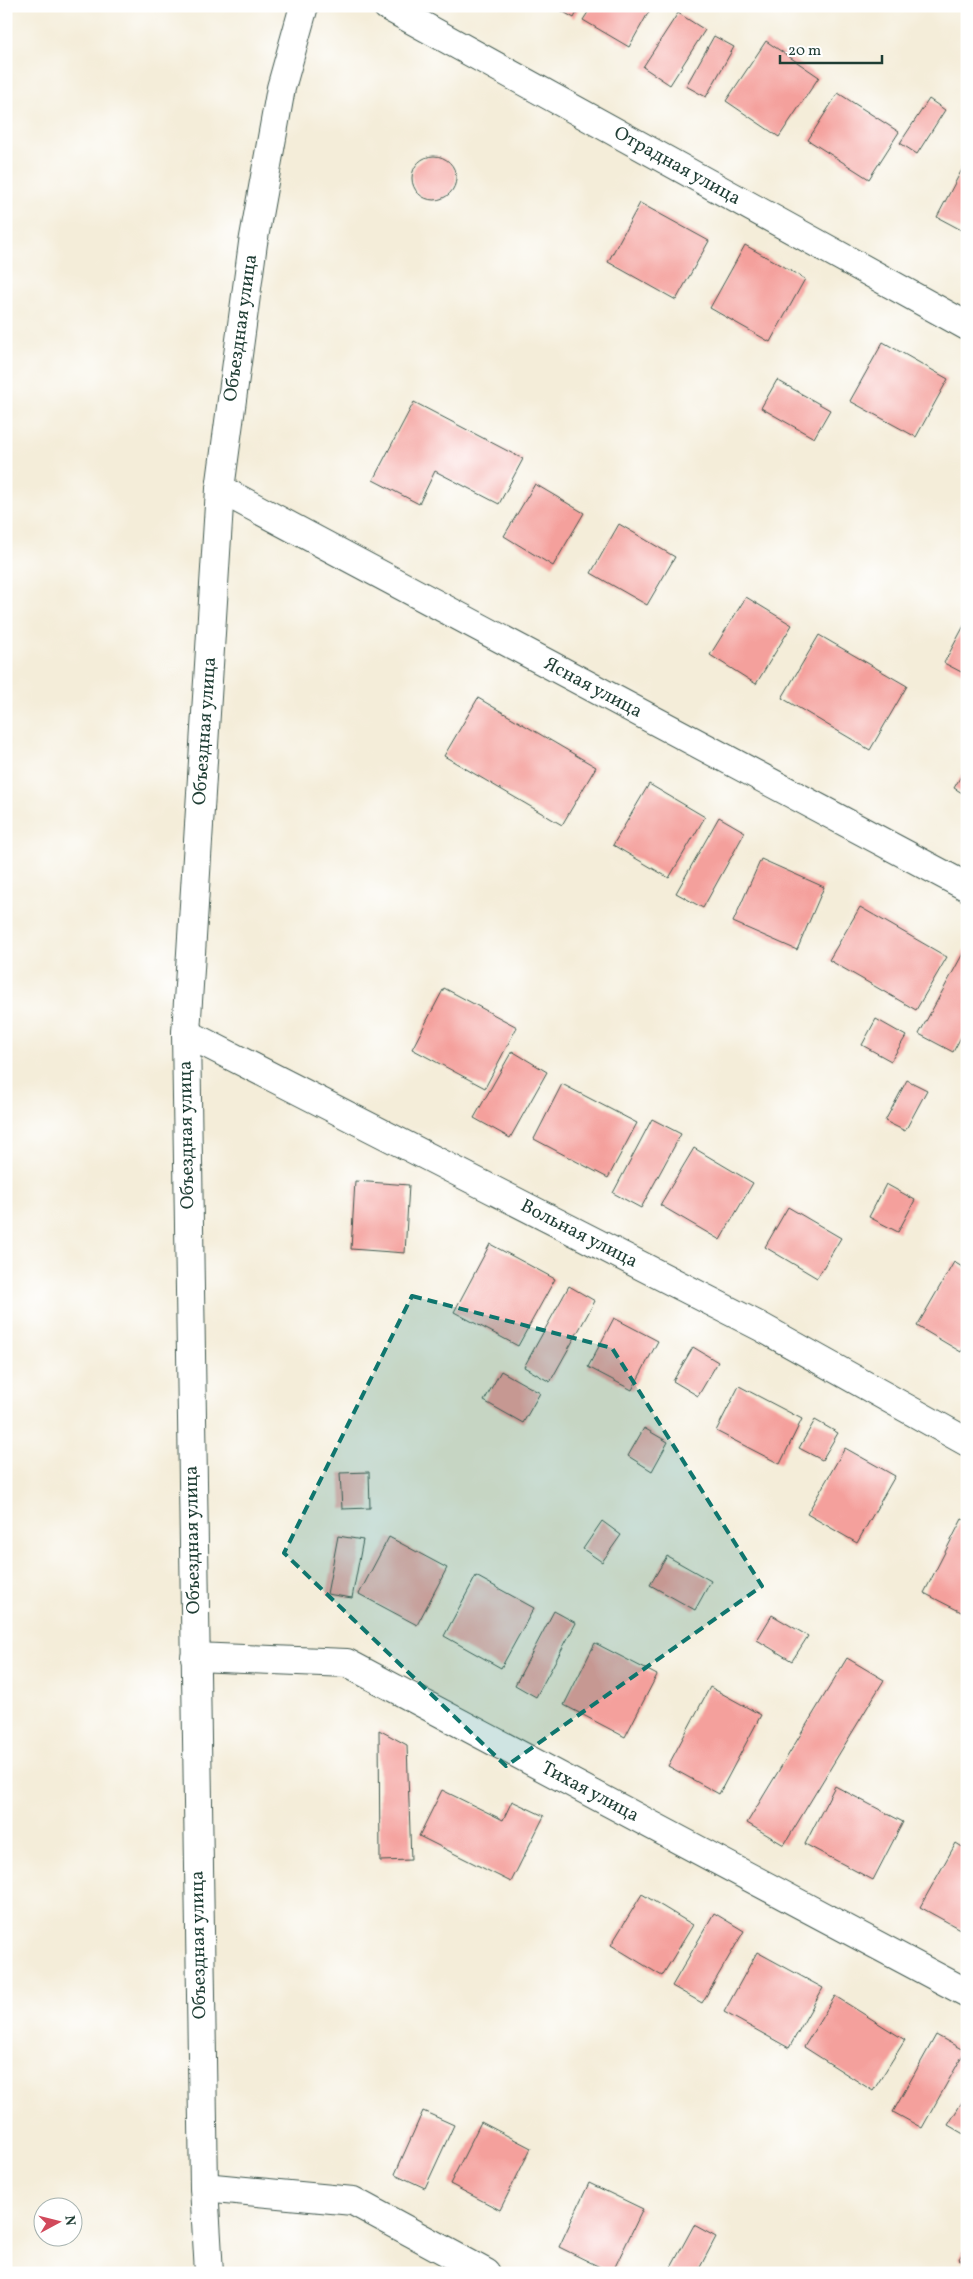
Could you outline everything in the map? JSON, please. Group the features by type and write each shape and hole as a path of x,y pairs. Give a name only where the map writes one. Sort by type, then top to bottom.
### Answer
{"street":[{"name":"Объездная улица","path":"209,2273 204,2187 194,1657 186,1033 220,489 252,244 281,88 304,6"},
{"name":"Отрадная улица","path":"387,6 967,326"},
{"name":"Ясная улица","path":"220,489 967,887"},
{"name":"Вольная улица","path":"186,1033 761,1327 967,1442"},
{"name":"Тихая улица","path":"194,1657 347,1663 967,1993"},
{"path":"204,2187 352,2201 486,2273"}],"highlighted area":[{"path":"412,1296 612,1348 762,1586 506,1766 284,1553"}],"building":[{"path":"553,6 580,6 574,18"},
{"path":"592,6 652,6 629,47 583,20"},
{"path":"678,13 705,30 670,85 643,67"},
{"path":"714,36 734,47 706,97 686,86"},
{"path":"766,41 819,77 779,137 726,101"},
{"path":"838,93 899,132 869,179 808,140"},
{"path":"929,99 945,110 917,154 900,143"},
{"path":"434,156 446,160 452,166 456,178 452,190 446,196 434,200 422,196 416,190 412,178 416,166 422,160"},
{"path":"967,160 967,233 937,217"},
{"path":"640,203 709,241 676,300 608,262"},
{"path":"745,245 805,279 770,342 710,308"},
{"path":"883,342 948,379 916,437 850,401"},
{"path":"777,380 830,410 814,438 761,408"},
{"path":"414,402 523,459 499,504 435,471 419,504 373,480"},
{"path":"535,484 584,513 553,566 504,536"},
{"path":"619,524 675,557 647,605 591,573"},
{"path":"746,597 792,625 756,684 710,655"},
{"path":"967,620 967,675 944,663"},
{"path":"819,635 907,686 870,750 782,698"},
{"path":"478,698 596,767 562,825 444,756"},
{"path":"967,766 967,796 954,788"},
{"path":"649,784 705,817 669,878 613,845"},
{"path":"719,817 745,832 703,908 676,893"},
{"path":"761,859 824,887 797,950 733,922"},
{"path":"860,907 947,957 916,1010 829,960"},
{"path":"967,946 967,1026 953,1052 919,1034"},
{"path":"444,988 517,1027 485,1088 412,1049"},
{"path":"876,1019 906,1036 891,1061 862,1045"},
{"path":"967,1031 967,1046 961,1042"},
{"path":"512,1051 547,1072 510,1138 474,1118"},
{"path":"907,1080 927,1090 905,1131 885,1121"},
{"path":"562,1084 637,1123 608,1178 534,1139"},
{"path":"652,1119 681,1134 641,1208 613,1193"},
{"path":"694,1148 753,1183 720,1240 660,1205"},
{"path":"355,1181 409,1185 405,1253 351,1249"},
{"path":"886,1184 915,1200 898,1232 869,1217"},
{"path":"788,1207 841,1238 817,1278 765,1247"},
{"path":"490,1244 555,1279 518,1346 454,1312"},
{"path":"954,1262 967,1270 967,1342 961,1352 917,1326"},
{"path":"569,1286 595,1301 550,1382 524,1367"},
{"path":"614,1318 658,1341 632,1390 588,1367"},
{"path":"693,1347 718,1362 698,1396 673,1381"},
{"path":"501,1371 540,1393 523,1423 484,1401"},
{"path":"739,1386 802,1419 780,1464 716,1431"},
{"path":"815,1420 838,1433 822,1460 799,1448"},
{"path":"644,1428 668,1442 652,1471 628,1456"},
{"path":"845,1448 895,1476 857,1543 807,1514"},
{"path":"369,1472 370,1508 342,1509 340,1473"},
{"path":"962,1519 967,1521 967,1615 924,1593"},
{"path":"602,1521 621,1535 602,1562 583,1549"},
{"path":"338,1536 363,1540 352,1598 327,1594"},
{"path":"389,1537 447,1568 417,1625 359,1594"},
{"path":"667,1556 711,1581 695,1610 650,1585"},
{"path":"476,1576 534,1608 501,1668 444,1636"},
{"path":"554,1611 576,1623 536,1697 515,1685"},
{"path":"772,1615 808,1636 792,1661 757,1640"},
{"path":"595,1643 657,1675 625,1737 564,1705"},
{"path":"847,1658 884,1680 784,1845 747,1823"},
{"path":"710,1687 761,1715 719,1794 668,1766"},
{"path":"379,1730 407,1745 411,1860 380,1861"},
{"path":"835,1786 903,1822 873,1880 805,1844"},
{"path":"442,1790 503,1820 512,1801 544,1816 511,1882 419,1836"},
{"path":"956,1843 967,1850 967,1933 920,1907"},
{"path":"642,1894 693,1925 662,1976 611,1945"},
{"path":"714,1913 744,1931 702,2003 672,1986"},
{"path":"757,1952 823,1988 789,2048 724,2012"},
{"path":"835,1996 905,2040 873,2091 804,2047"},
{"path":"936,2035 965,2051 922,2128 893,2112"},
{"path":"967,2094 967,2136 948,2125"},
{"path":"423,2111 454,2125 425,2188 395,2174"},
{"path":"481,2122 531,2148 500,2210 450,2184"},
{"path":"589,2183 643,2209 612,2273 559,2247"},
{"path":"694,2225 716,2237 697,2273 668,2273"},
{"path":"967,2245 967,2263 959,2259"}]}
